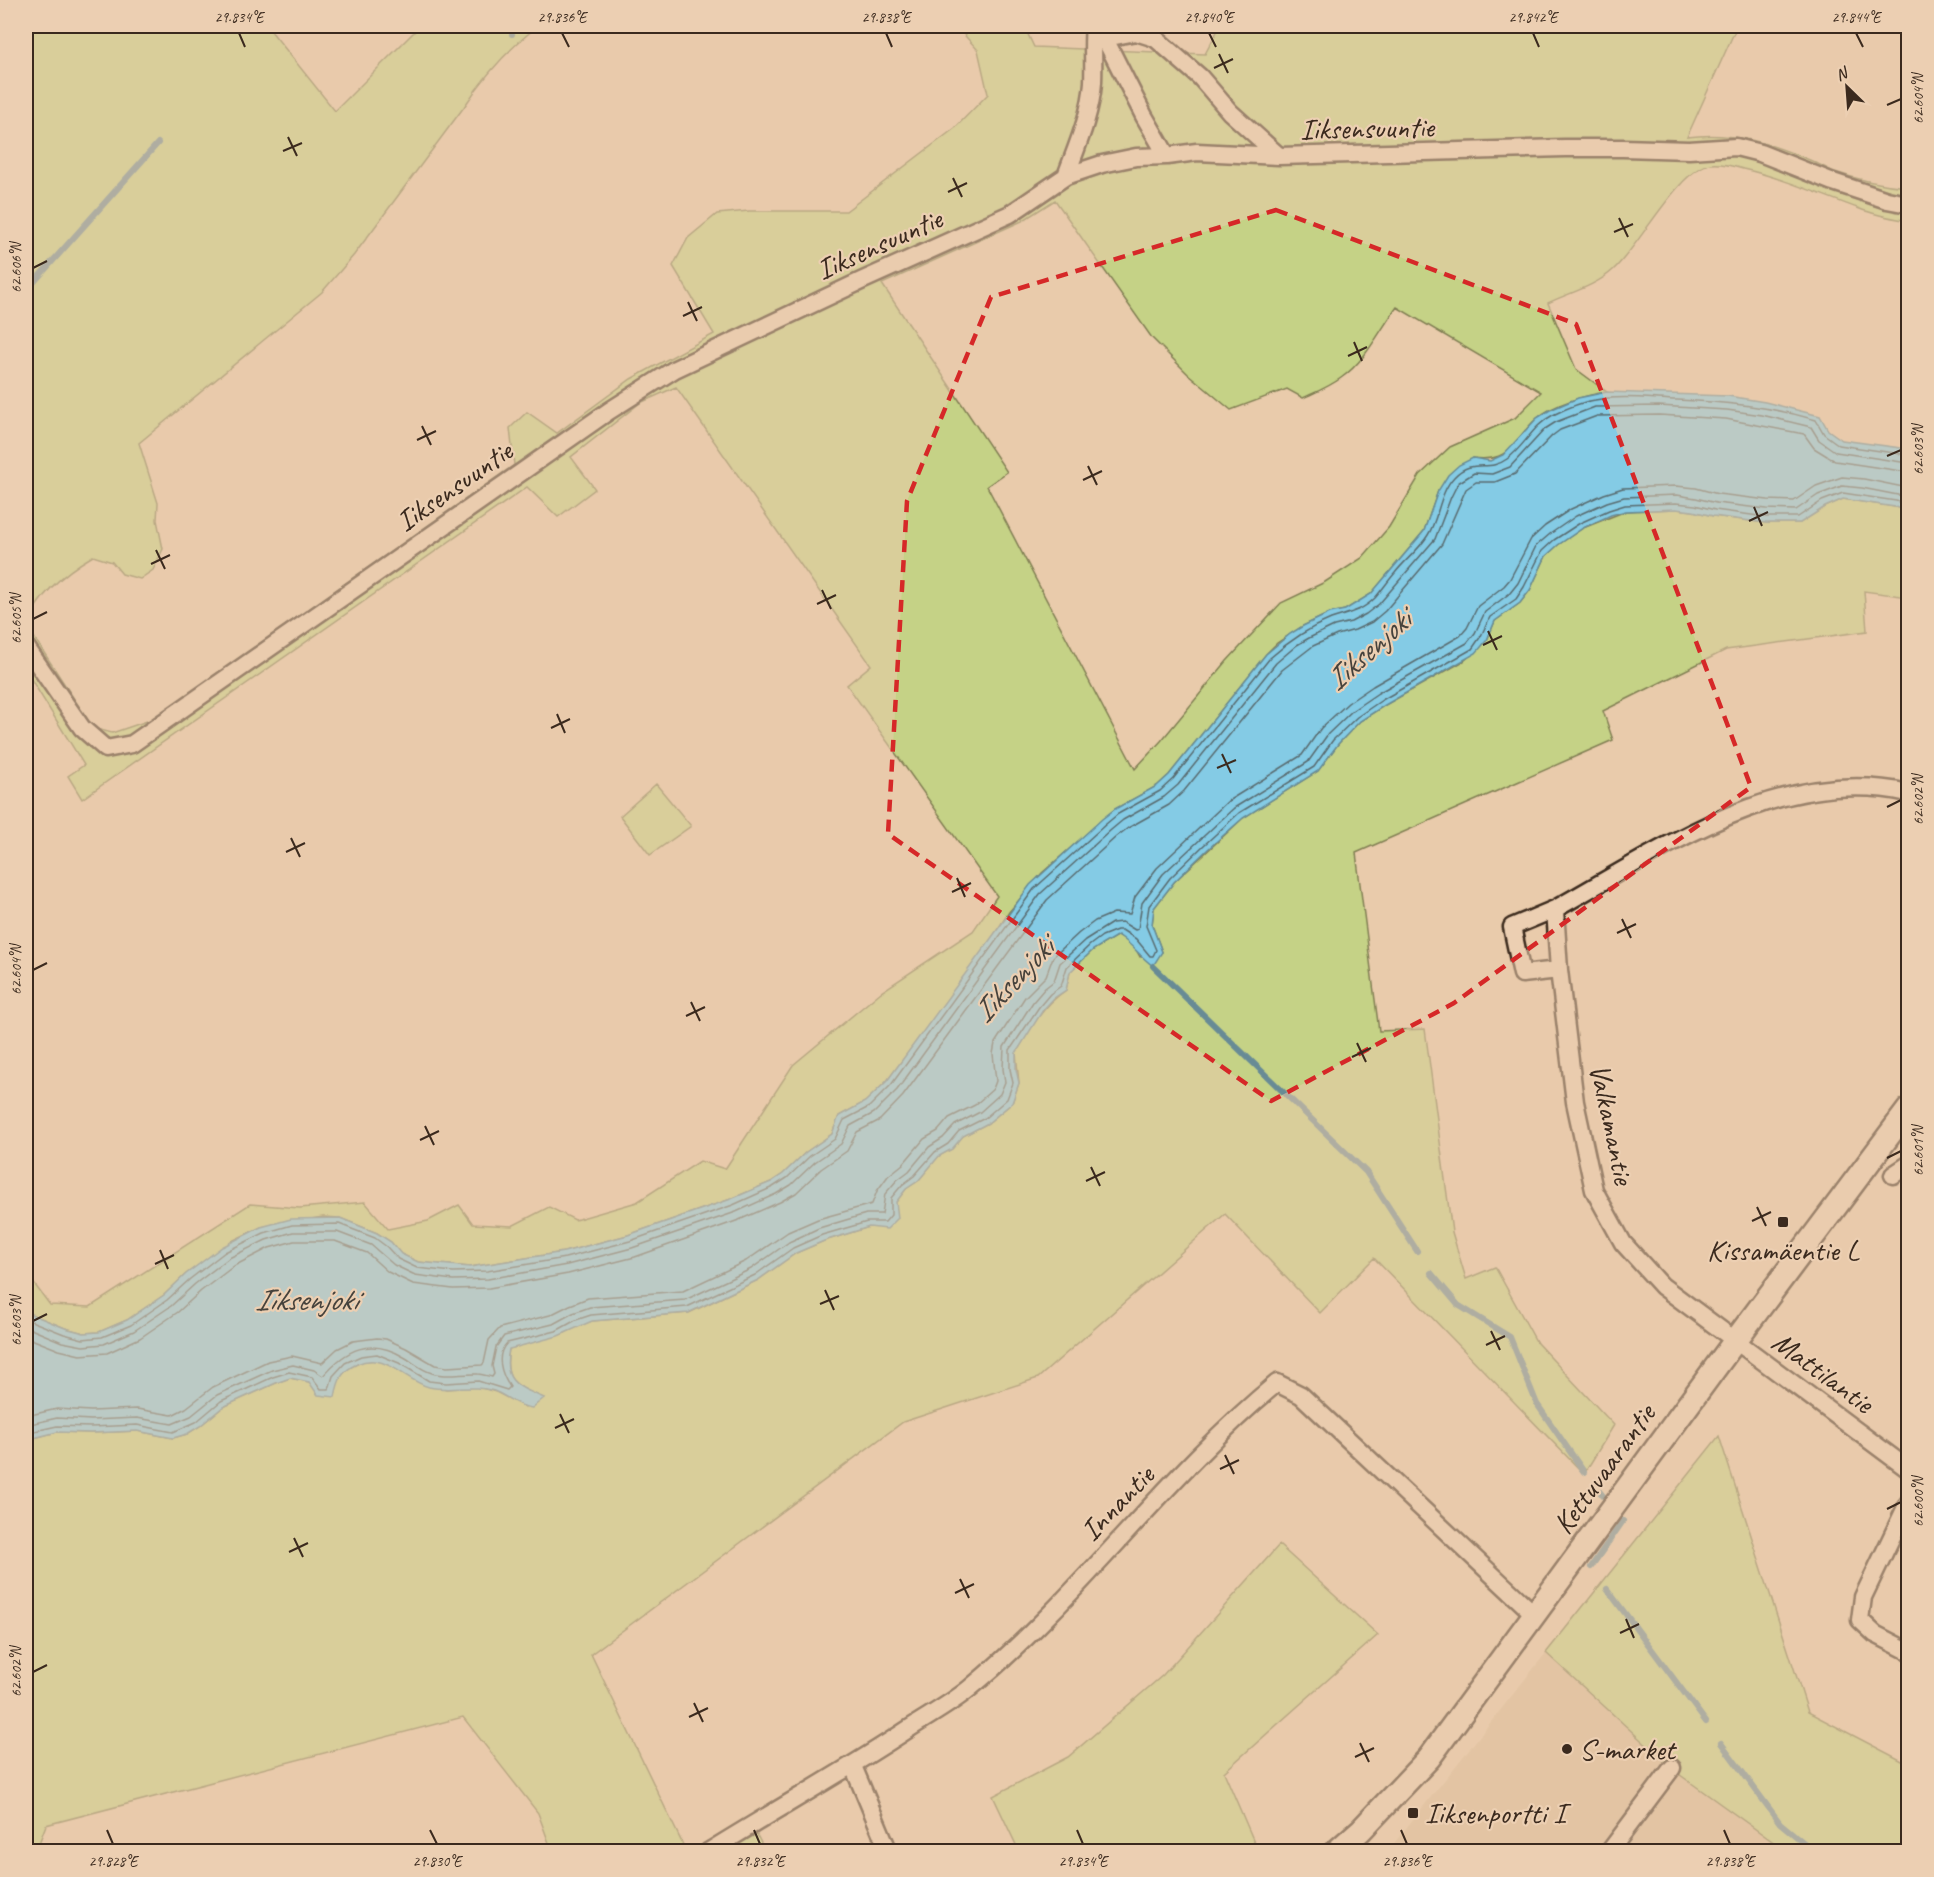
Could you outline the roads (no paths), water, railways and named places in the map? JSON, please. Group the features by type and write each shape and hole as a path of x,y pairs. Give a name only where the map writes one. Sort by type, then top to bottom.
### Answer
{"street":[{"path":"1099,30 1167,156"},
{"path":"1099,30 1136,32 1155,39 1200,77 1230,112 1279,156"},
{"path":"1066,176 1089,107 1093,81 1092,44 1099,30"},
{"name":"Iiksensuuntie","path":"26,647 81,728 106,749 132,744 609,411 675,369 861,281 988,225 1010,214 1066,176 1114,161 1197,152 1279,156 1566,148 1623,147 1689,150 1736,147 1760,153 1833,182 1887,200 1908,204"},
{"path":"1559,970 1522,974 1512,927 1555,909 1684,837 1734,813 1782,796 1828,789 1882,787 1908,793"},
{"name":"Valkamantie","path":"1555,909 1559,970 1575,1102 1593,1190 1623,1243 1662,1286 1735,1341"},
{"name":"Kettuvaarantie","path":"1336,1851 1361,1830 1429,1758 1735,1341 1908,1110"},
{"path":"1893,1175 1908,1165"},
{"name":"Mattilantie","path":"1735,1341 1908,1468"},
{"name":"Innantie","path":"708,1851 791,1800 853,1766 969,1688 1052,1613 1137,1521 1248,1407 1277,1383 1300,1395 1534,1614"},
{"path":"1908,1503 1863,1597 1860,1620 1875,1634 1908,1651"},
{"path":"853,1766 889,1851"},
{"path":"1609,1851 1672,1768"}],"water":[{"name":"Iiksenjoki","path":"1607,392 1728,396 1765,402 1820,416 1828,430 1842,440 1908,449 1908,511 1843,499 1800,523 1766,523 1676,509 1626,511 1583,528 1546,556 1530,590 1520,603 1495,621 1487,640 1476,653 1360,721 1338,744 1318,771 1243,818 1174,882 1154,908 1152,925 1162,952 1153,966 1118,935 1093,950 1070,972 1066,990 1054,998 1043,1010 1016,1053 1019,1083 1012,1103 988,1123 963,1136 952,1149 939,1156 918,1181 906,1189 896,1202 898,1218 887,1229 869,1227 824,1241 796,1253 758,1280 688,1313 592,1321 558,1336 509,1349 507,1360 510,1376 519,1386 544,1398 532,1408 522,1406 499,1393 486,1389 429,1387 385,1364 367,1361 357,1364 344,1373 339,1381 335,1397 318,1395 309,1382 290,1378 223,1407 200,1426 187,1434 173,1438 137,1431 57,1432 26,1440 26,1312 65,1328 84,1333 99,1332 127,1320 164,1295 186,1274 222,1247 261,1227 291,1219 340,1218 377,1233 391,1242 401,1254 418,1262 470,1267 564,1252 628,1235 731,1199 771,1182 806,1152 832,1134 839,1116 865,1102 887,1081 1030,885 1102,819 1115,809 1157,786 1169,775 1266,654 1303,626 1330,613 1345,610 1371,594 1424,531 1438,491 1448,475 1459,465 1473,458 1490,461 1503,455 1537,418 1550,410 1578,398"}],"waterway":[{"path":"512,26 512,34"},
{"path":"26,291 158,143"},
{"path":"1153,966 1366,1172 1417,1251"},
{"path":"1431,1273 1458,1305 1510,1337 1537,1404 1584,1472"},
{"path":"1600,1492 1604,1497"},
{"path":"1591,1567 1623,1521"},
{"path":"1607,1589 1706,1722"},
{"path":"1721,1743 1780,1823 1815,1852"}],"place":[{"name":"Kissamäentie L","path":"1783,1222"},
{"name":"S-market","path":"1567,1749"},
{"name":"Iiksenportti I","path":"1413,1813"}]}
